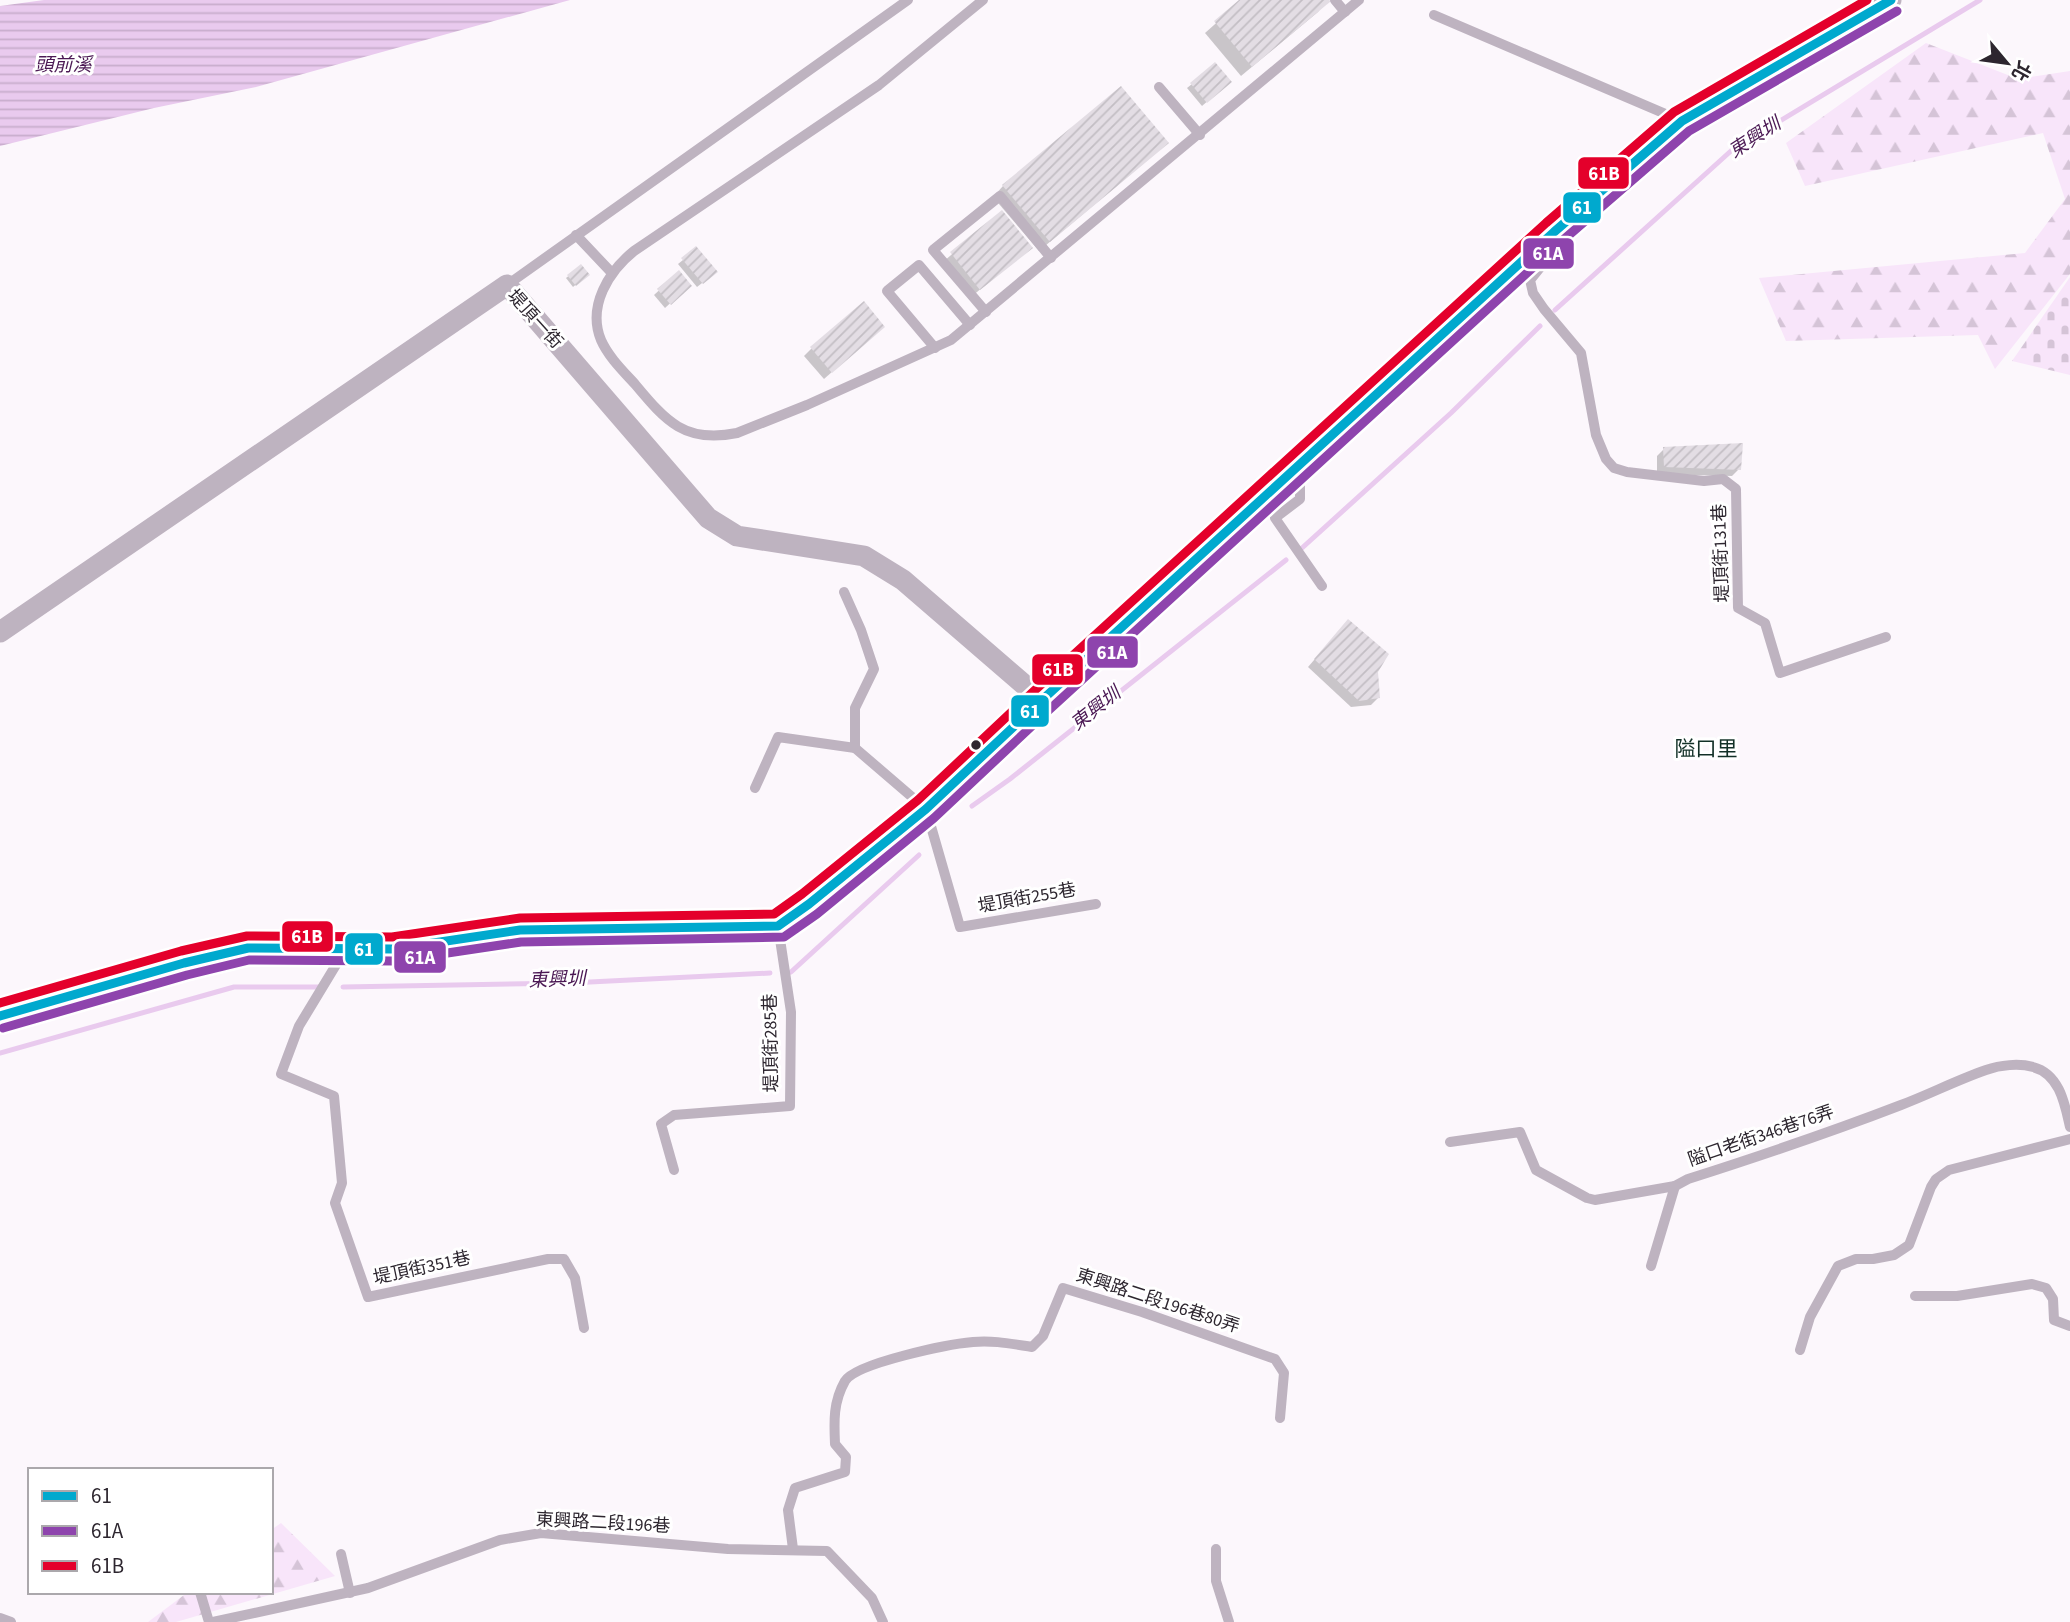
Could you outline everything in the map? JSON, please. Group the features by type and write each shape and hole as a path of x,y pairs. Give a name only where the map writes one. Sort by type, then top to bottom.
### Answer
{"street":[{"path":"0,1016 184,962 248,948 393,949 520,930 778,926 926,809 1554,232 1682,121 1891,0"},
{"name":"堤頂一街","path":"0,632 507,285 708,518 737,536 863,556 903,580 1042,700"}],"lane":[{"path":"507,285 908,0"},
{"path":"984,0 879,85 634,251 611,272 598,307 597,324 601,341 669,422 692,434 706,437 737,433 951,340 1359,0"},
{"path":"1335,0 1345,12"},
{"path":"1434,15 1682,121"},
{"path":"1159,88 1200,135"},
{"path":"986,312 933,250 1000,196 1051,258"},
{"name":"堤頂街131巷","path":"1554,232 1555,249 1530,280 1533,293 1581,353 1596,435 1606,459 1614,468 1627,472 1704,481 1723,479 1736,489 1738,608 1765,623 1780,673 1886,636"},
{"path":"576,235 611,272"},
{"path":"935,348 887,291 919,265 970,325"},
{"path":"1300,465 1300,499 1275,518 1322,586"},
{"path":"844,592 874,669 855,708 855,748"},
{"path":"755,788 778,737 855,748 926,809"},
{"name":"堤頂街255巷","path":"926,809 960,927 1096,904"},
{"name":"堤頂街285巷","path":"674,1170 661,1124 674,1115 790,1106 791,1012 778,926"},
{"name":"堤頂街351巷","path":"345,950 299,1026 281,1074 334,1096 342,1183 335,1203 368,1297 548,1259 564,1259 575,1278 584,1328"},
{"name":"隘口老街346巷76弄","path":"1450,1142 1520,1132 1536,1170 1587,1198 1595,1199 1675,1186 1688,1179 1805,1142 1932,1094 1987,1069 2019,1065 2037,1068 2055,1082 2065,1105 2070,1127"},
{"path":"1800,1350 1811,1317 1838,1266 1856,1259 1894,1255 1909,1245 1936,1179 1949,1170 2070,1139"},
{"path":"1651,1266 1675,1186"},
{"path":"1915,1296 1957,1296 2032,1284 2046,1289 2053,1300 2054,1320 2070,1326"},
{"name":"東興路二段196巷80弄","path":"793,1549 789,1510 795,1488 845,1472 846,1457 835,1444 834,1408 846,1379 862,1368 928,1350 971,1342 998,1342 1032,1347 1043,1336 1063,1288 1142,1312 1275,1359 1284,1373 1280,1418"},
{"name":"東興路二段196巷","path":"211,1622 350,1593 500,1540 541,1533 727,1549 828,1551 872,1598 883,1622"},
{"path":"1216,1549 1216,1581 1229,1622"},
{"path":"341,1554 350,1593"},
{"path":"201,1594 211,1622"},
{"path":"0,1618 12,1622"}],"green space":[{"path":"1926,43 2018,79 2070,71 2070,274 1995,369 1978,335 1786,341 1759,278 2025,253 2065,199 2043,133 1805,186 1786,143"},
{"path":"2070,277 2070,375 2012,361"},
{"path":"281,1523 335,1576 273,1594 273,1529"},
{"path":"185,1594 273,1594 176,1622 148,1622"}],"water":[{"name":"頭前溪","path":"44,0 570,0 256,87 154,108 0,146 0,6"}],"building":[{"path":"1239,0 1331,1 1252,67 1214,21"},
{"path":"1215,62 1232,82 1207,103 1190,83"},
{"path":"1121,86 1169,143 1050,242 1002,185"},
{"path":"1002,210 1033,248 980,290 950,252"},
{"path":"696,246 718,272 703,284 681,258"},
{"path":"581,264 590,275 576,286 567,275"},
{"path":"679,270 692,286 671,305 657,289"},
{"path":"864,301 885,327 832,373 810,347"},
{"path":"1743,443 1741,470 1664,467 1663,447"},
{"path":"1348,619 1389,654 1378,672 1380,698 1359,701 1314,659"}],"waterway":[{"name":"東興圳","path":"1555,310 1732,150 1980,0"},
{"name":"東興圳","path":"1302,548 1451,413 1540,326"},
{"name":"東興圳","path":"972,806 1010,779 1286,560"},
{"name":"東興圳","path":"791,972 919,855"},
{"name":"東興圳","path":"343,987 570,983 770,973"},
{"name":"東興圳","path":"0,1053 234,987 320,987"}],"transit line":[{"name":"61B","path":"0,1003 181,951 247,936 392,937 520,918 774,914 918,800 1546,223 1674,112 1867,0"},
{"name":"61","path":"0,1016 184,963 248,948 393,949 520,930 778,926 926,809 1554,232 1682,121 1891,0"},
{"name":"61A","path":"3,1028 249,960 394,961 521,942 784,937 817,914 934,818 1562,241 1689,131 1897,11"}],"district":[{"name":"隘口里","path":"1706,749"}]}
